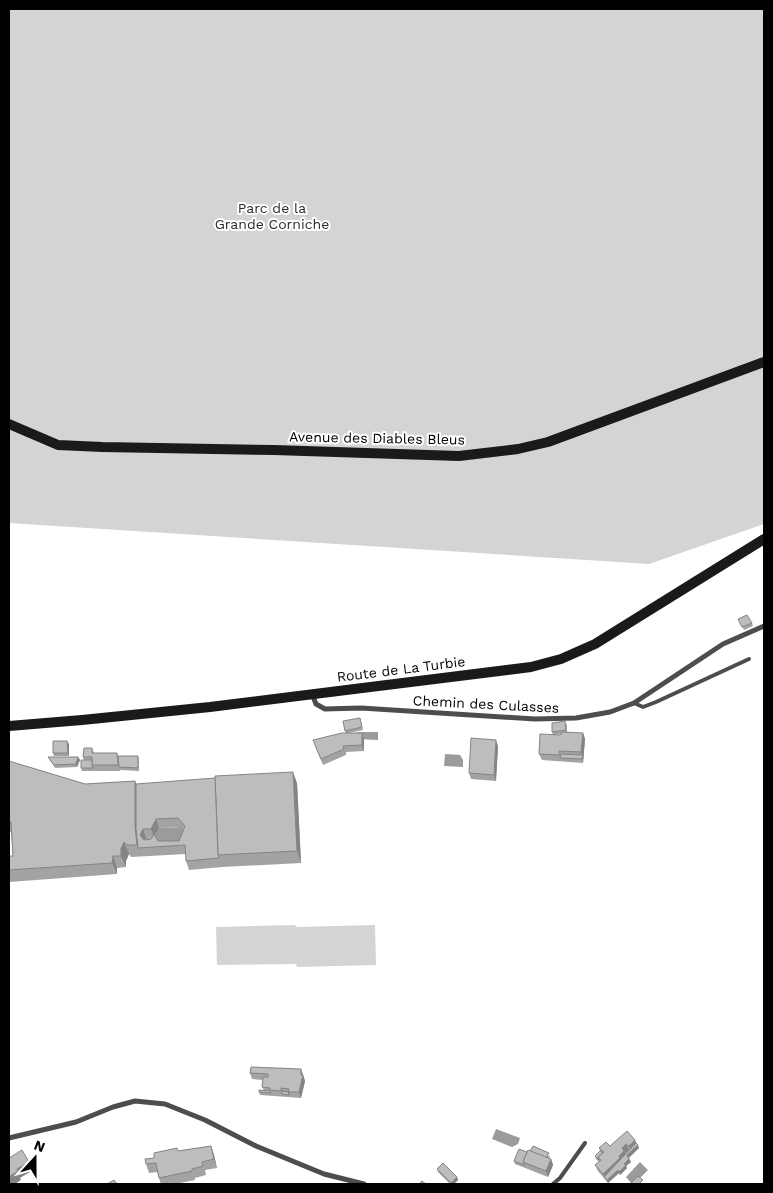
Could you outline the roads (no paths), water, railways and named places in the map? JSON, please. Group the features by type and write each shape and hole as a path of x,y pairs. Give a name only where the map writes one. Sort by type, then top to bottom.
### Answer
{"main road":[{"name":"Avenue des Diables Bleus","path":"9,424 58,445 459,456 518,449 548,442 764,362"},
{"name":"Route de La Turbie","path":"9,726 112,717 531,667 561,659 595,644 764,539"}],"street":[{"name":"Chemin des Culasses","path":"312,693 316,704 325,709 360,708 535,719 585,717 610,712 634,703 723,644 764,626"},
{"path":"9,1138 76,1122 113,1107 135,1101 165,1104 205,1120 256,1146 324,1174 364,1184"}],"lane":[{"path":"634,703 643,706 656,702 749,659"},
{"path":"552,1184 560,1178 585,1143"}],"park label":[{"name":"Parc de la Grande Corniche","path":"272,216"}]}
